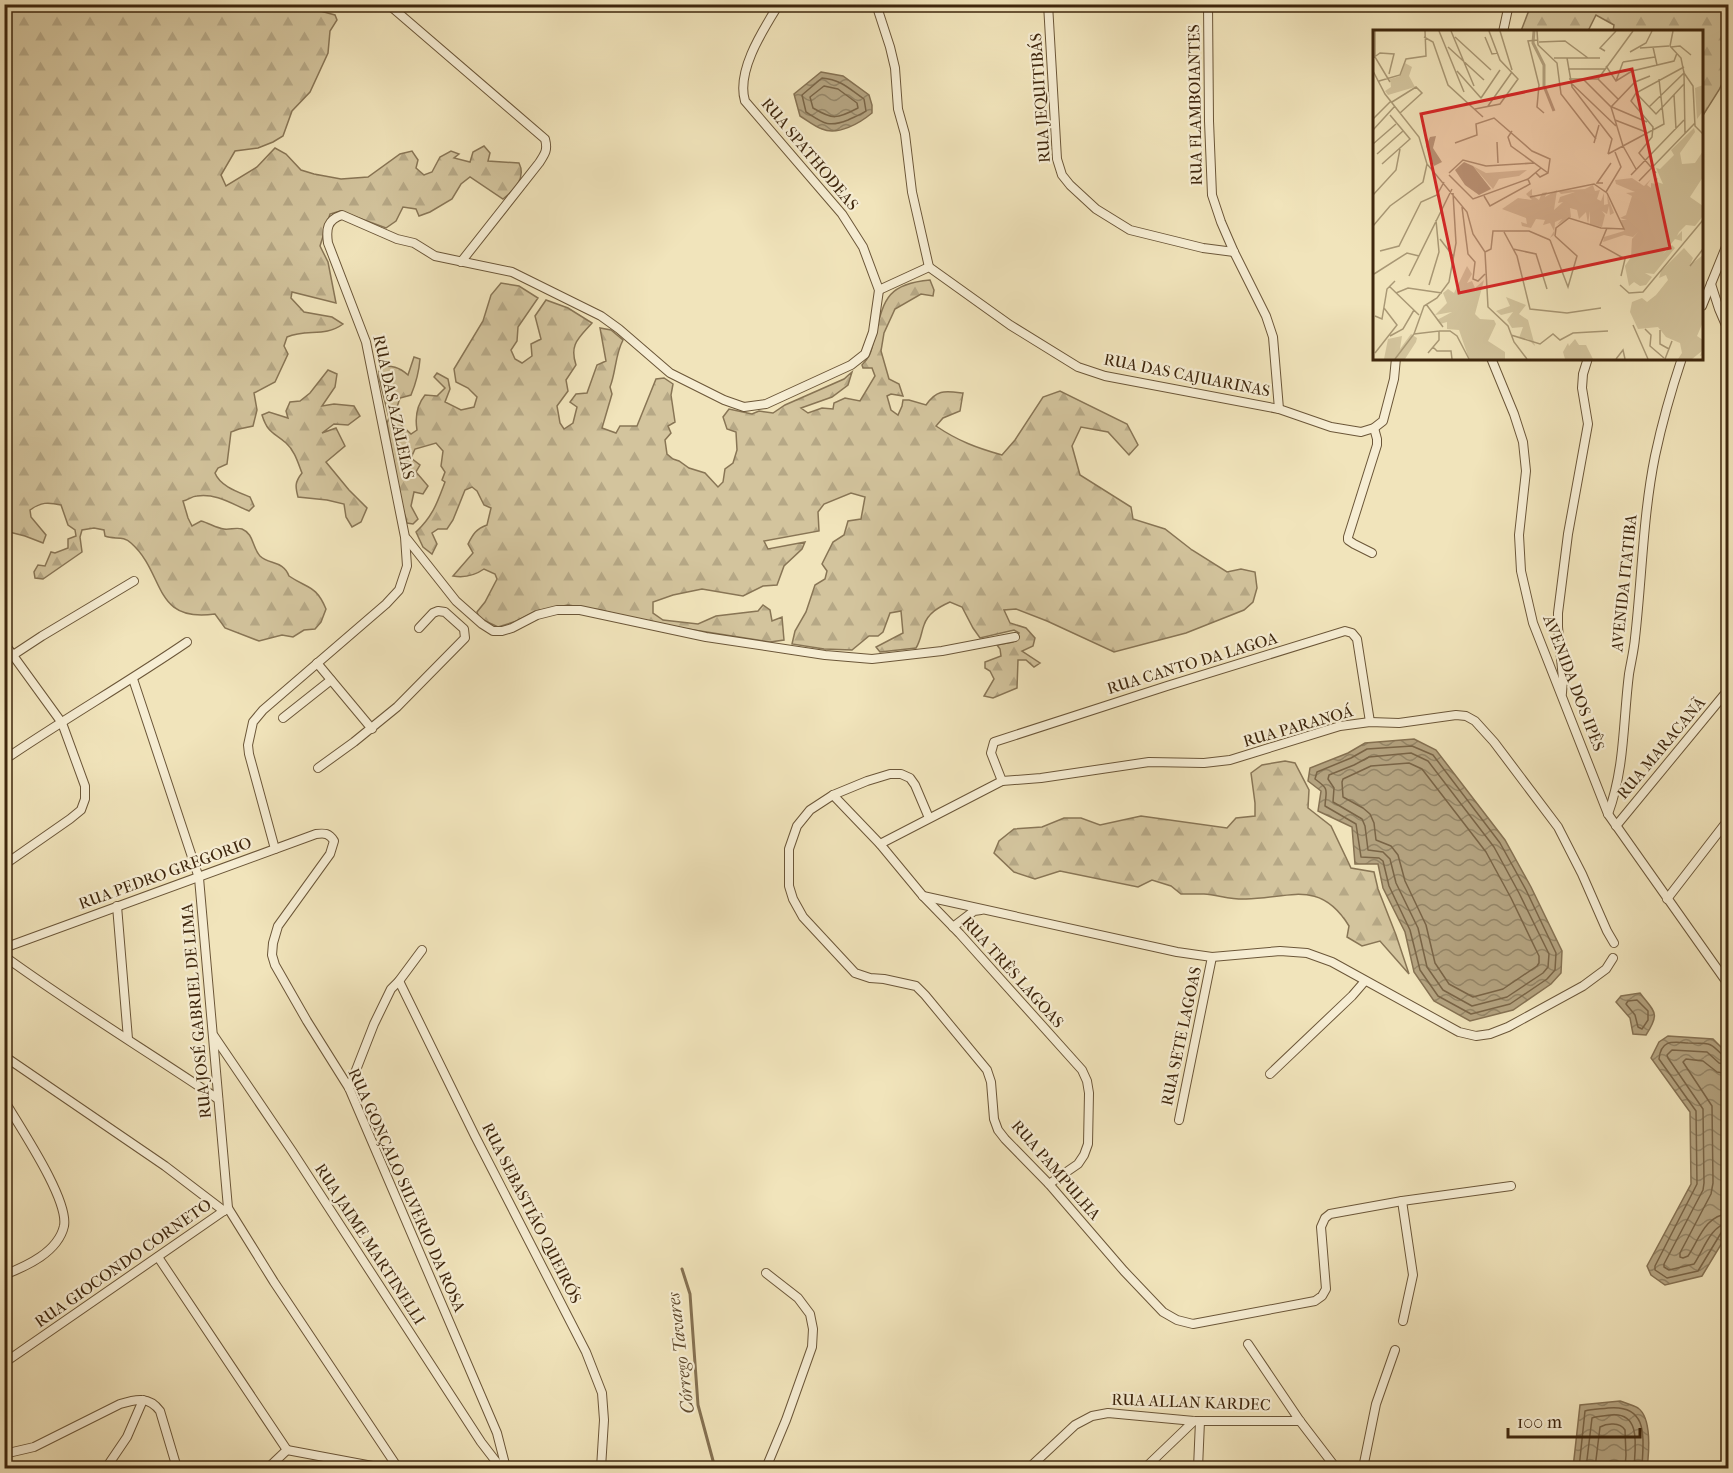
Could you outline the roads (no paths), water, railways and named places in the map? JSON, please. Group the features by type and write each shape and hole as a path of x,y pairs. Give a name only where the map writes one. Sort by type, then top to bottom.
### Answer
{"street":[{"path":"388,4 545,140 547,147 546,154 461,262"},
{"name":"RUA SPATHODEAS","path":"778,4 751,56 744,82 743,92 746,101 842,214 863,247 879,290"},
{"path":"876,4 895,68 898,109 906,143 912,192 929,267 879,290"},
{"name":"RUA JEQUITIBÁS","path":"1048,4 1056,148 1062,175 1096,209 1130,230 1203,248 1234,252"},
{"name":"RUA FLAMBOIANTES","path":"1208,4 1212,195 1221,222 1266,316 1273,337 1279,409"},
{"path":"1503,30 1509,4"},
{"name":"RUA DAS AZALEIAS","path":"879,290 873,332 865,354 851,365 766,404 744,407 724,400 670,373 601,316 512,272 435,256 414,243 390,236 342,215 329,222 326,231 330,250 366,342 405,537 456,601 493,631 502,632 537,615 557,610 580,610 706,637 825,655 872,659 942,651 1015,637"},
{"path":"1703,302 1728,242"},
{"name":"RUA DAS CAJUARINAS","path":"929,267 1010,325 1078,366 1105,376 1279,409 1331,427 1361,432 1374,428"},
{"path":"1711,284 1728,330"},
{"path":"1372,553 1348,540 1348,537 1377,445 1374,428 1383,421 1394,379 1396,360"},
{"name":"AVENIDA DOS IPÊS","path":"1492,360 1523,442 1526,471 1519,535 1521,571 1533,623 1608,814 1728,984"},
{"path":"1562,697 1563,679 1558,613 1568,534 1588,424 1582,388 1587,360"},
{"name":"AVENIDA ITATIBA","path":"1608,814 1615,794 1622,756 1641,559 1654,457 1681,360"},
{"path":"275,849 249,754 249,736 253,722 263,710 386,604 399,590 407,566 405,537"},
{"path":"4,661 135,581"},
{"path":"318,768 372,729 397,707 465,638 464,629 442,611 433,613 419,628"},
{"name":"RUA CANTO DA LAGOA","path":"1002,781 991,753 994,742 1345,632 1352,633 1356,639 1370,722"},
{"path":"4,760 187,642"},
{"path":"4,643 62,723 85,786 85,799 81,810 4,865"},
{"path":"317,663 372,729"},
{"name":"RUA JOSÉ GABRIEL DE LIMA","path":"133,678 199,878 214,1036 226,1210"},
{"path":"283,718 331,680"},
{"name":"RUA MARACANÃ","path":"1616,826 1728,690"},
{"name":"RUA PARANOÁ","path":"880,844 1002,781 1041,778 1149,762 1204,763 1230,760 1340,726 1466,716 1475,721 1494,742 1558,827 1614,943"},
{"name":"RUA PAMPULHA","path":"929,818 915,785 910,778 901,774 890,774 867,780 833,795 810,810 797,826 789,849 789,886 793,899 803,917 855,973 916,986 925,995 987,1070 991,1082 994,1119 1005,1140 1049,1184 1124,1271 1163,1312 1178,1320 1193,1324 1315,1301 1326,1289 1321,1227 1325,1218 1330,1214 1511,1185"},
{"name":"RUA TRÊS LAGOAS","path":"833,795 880,844 923,896 1082,1070 1087,1080 1089,1093 1088,1144 1078,1164 1049,1184"},
{"path":"1667,899 1728,820"},
{"name":"RUA PEDRO GREGORIO","path":"4,948 316,834 325,833 334,841"},
{"name":"RUA GONÇALO SILVERIO DA ROSA","path":"334,841 330,854 278,926 272,955 275,965 349,1088 497,1432 503,1468"},
{"path":"923,896 1177,952 1212,957 1280,951 1307,953 1332,962 1459,1032 1476,1036 1490,1034 1538,1012 1583,986 1606,969 1613,958"},
{"path":"117,906 128,1039"},
{"path":"953,927 974,911 987,910"},
{"path":"349,1088 374,1023 391,989 422,950"},
{"path":"4,956 77,1007 218,1099"},
{"name":"RUA SETE LAGOAS","path":"1179,1120 1212,957"},
{"name":"RUA SEBASTIÃO QUEIRÓS","path":"399,981 475,1136 586,1352 602,1393 604,1420 601,1468"},
{"path":"1270,1074 1365,981"},
{"name":"RUA JAIME MARTINELLI","path":"214,1036 481,1442 503,1468"},
{"path":"4,1056 9,1063 165,1166 226,1210 398,1468"},
{"path":"4,1100 50,1177 63,1208 64,1226 54,1245 36,1260 6,1272"},
{"path":"1402,1201 1413,1275 1403,1321"},
{"name":"RUA GIOCONDO CORNETO","path":"4,1363 226,1210"},
{"path":"158,1257 287,1450 383,1468"},
{"path":"766,1273 798,1298 810,1314 813,1329 812,1347 766,1468"},
{"path":"1248,1344 1300,1421 1336,1468"},
{"path":"1363,1468 1376,1404 1395,1350"},
{"path":"4,1454 34,1447 120,1404 143,1400 154,1403 160,1411 177,1468"},
{"path":"106,1468 127,1437 143,1400"},
{"name":"RUA ALLAN KARDEC","path":"1029,1468 1075,1425 1092,1416 1108,1413 1197,1421 1300,1421"},
{"path":"1145,1468 1197,1421"},
{"path":"1197,1421 1198,1468"},
{"path":"481,1442 497,1432"},
{"path":"268,1468 287,1450"}],"water":[{"path":"821,72 843,76 869,95 872,113 855,124 835,131 819,128 800,116 794,94"},
{"path":"1414,739 1436,750 1505,840 1562,951 1561,973 1551,984 1513,1010 1470,1021 1434,1001 1414,972 1405,932 1383,888 1378,864 1355,864 1352,827 1318,811 1321,791 1308,781 1310,768 1348,753 1365,743"},
{"path":"1640,993 1654,1012 1653,1021 1646,1035 1633,1034 1630,1018 1616,1002 1621,996"},
{"path":"1668,1036 1713,1039 1728,1054 1728,1233 1702,1276 1665,1285 1651,1275 1647,1266 1691,1184 1690,1112 1651,1058 1659,1042"},
{"path":"1620,1401 1638,1408 1646,1419 1648,1427 1647,1468 1573,1468 1580,1405"}],"waterway":[{"name":"Córrego Tavares","path":"682,1269 690,1294 698,1405 715,1468"}]}
